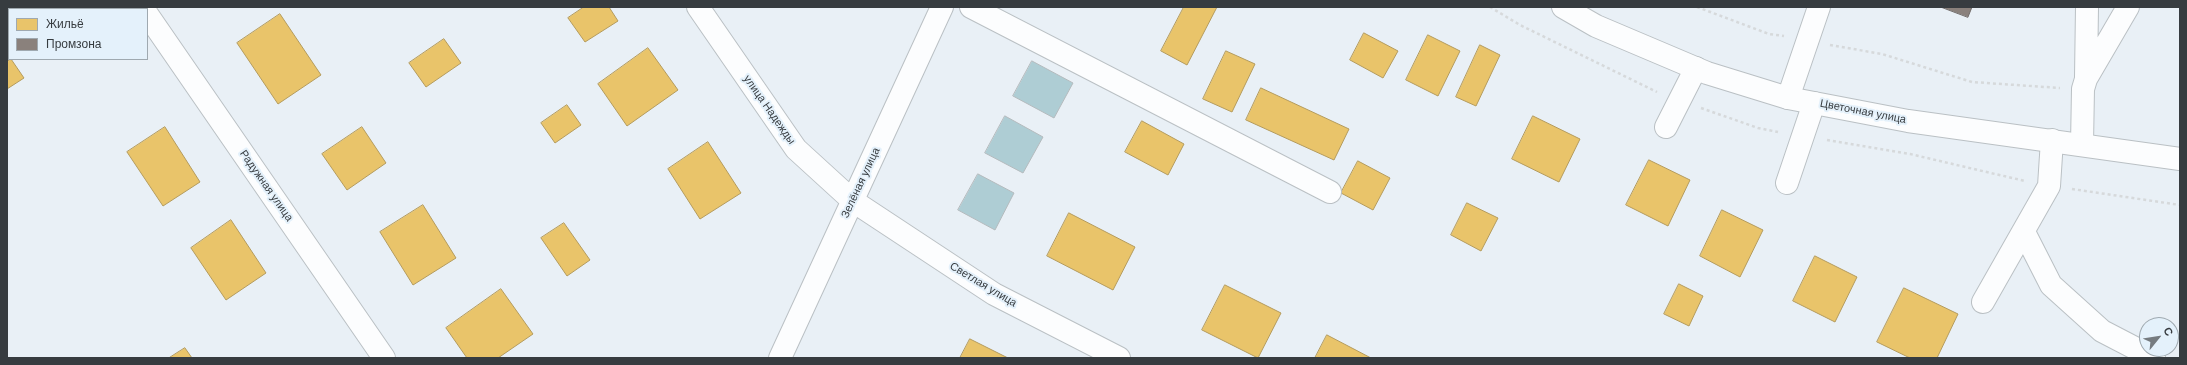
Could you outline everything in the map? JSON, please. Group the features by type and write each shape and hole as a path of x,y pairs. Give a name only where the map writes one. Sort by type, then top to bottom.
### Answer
{"street":[{"name":"улица Надежды","path":"698,7 796,150 853,201"},
{"name":"Зелёная улица","path":"780,358 942,7"},
{"path":"971,7 1330,192"},
{"name":"Цветочная улица","path":"1563,7 1596,26 1696,68 1788,98 1908,121 2082,144 2180,159"},
{"path":"1788,98 1819,7"},
{"path":"2082,144 2087,7"},
{"path":"2084,84 2128,7"},
{"name":"Радужная улица","path":"148,15 384,358"},
{"path":"1666,127 1696,68"},
{"path":"1787,183 1814,103"},
{"path":"1983,302 2049,186 2052,140"},
{"name":"Светлая улица","path":"853,201 994,294 1120,358"},
{"path":"2024,232 2051,284 2102,331 2154,358"}],"path":[{"path":"1697,7 1769,34 1882,54 1972,82 2084,84"}],"building: Жильё":[{"path":"50,7 73,7 72,8"},
{"path":"584,7 609,7 618,21 585,42 568,18"},
{"path":"1184,7 1217,7 1187,65 1161,51"},
{"path":"280,14 321,75 278,104 237,43"},
{"path":"1364,33 1398,51 1383,78 1350,60"},
{"path":"1428,35 1460,51 1438,96 1406,80"},
{"path":"444,39 461,63 426,87 409,63"},
{"path":"1480,45 1500,55 1476,106 1456,97"},
{"path":"648,48 678,90 627,126 598,84"},
{"path":"1226,51 1255,64 1232,112 1203,99"},
{"path":"12,60 24,78 7,89 7,62"},
{"path":"1261,88 1349,129 1334,160 1246,120"},
{"path":"567,105 581,125 555,143 541,123"},
{"path":"1533,116 1580,139 1559,182 1512,159"},
{"path":"1142,121 1184,144 1168,175 1125,152"},
{"path":"165,127 200,182 163,206 127,152"},
{"path":"362,127 386,163 347,190 322,154"},
{"path":"708,142 741,193 700,219 668,169"},
{"path":"1649,160 1690,180 1668,226 1626,205"},
{"path":"1358,161 1390,178 1373,210 1341,193"},
{"path":"1467,203 1498,218 1481,251 1451,235"},
{"path":"423,205 456,258 413,285 380,232"},
{"path":"1722,210 1763,230 1740,277 1700,256"},
{"path":"1069,213 1135,247 1113,290 1047,256"},
{"path":"231,220 266,273 226,300 191,248"},
{"path":"564,223 590,260 567,276 541,238"},
{"path":"1815,256 1857,277 1835,322 1793,301"},
{"path":"1679,284 1703,296 1689,326 1664,314"},
{"path":"1225,285 1281,313 1258,358 1202,330"},
{"path":"1904,288 1958,314 1937,358 1910,358 1877,342"},
{"path":"501,289 533,334 498,358 467,358 446,328"},
{"path":"1327,335 1371,358 1315,358"},
{"path":"970,339 1008,358 960,358"},
{"path":"185,348 192,358 169,358"}],"building: Промзона":[{"path":"1941,7 1972,7 1968,17"}],"building: Прочее":[{"path":"1032,61 1073,83 1054,118 1013,96"},
{"path":"1005,116 1043,137 1023,173 985,153"},
{"path":"978,174 1014,193 995,230 958,210"}]}
